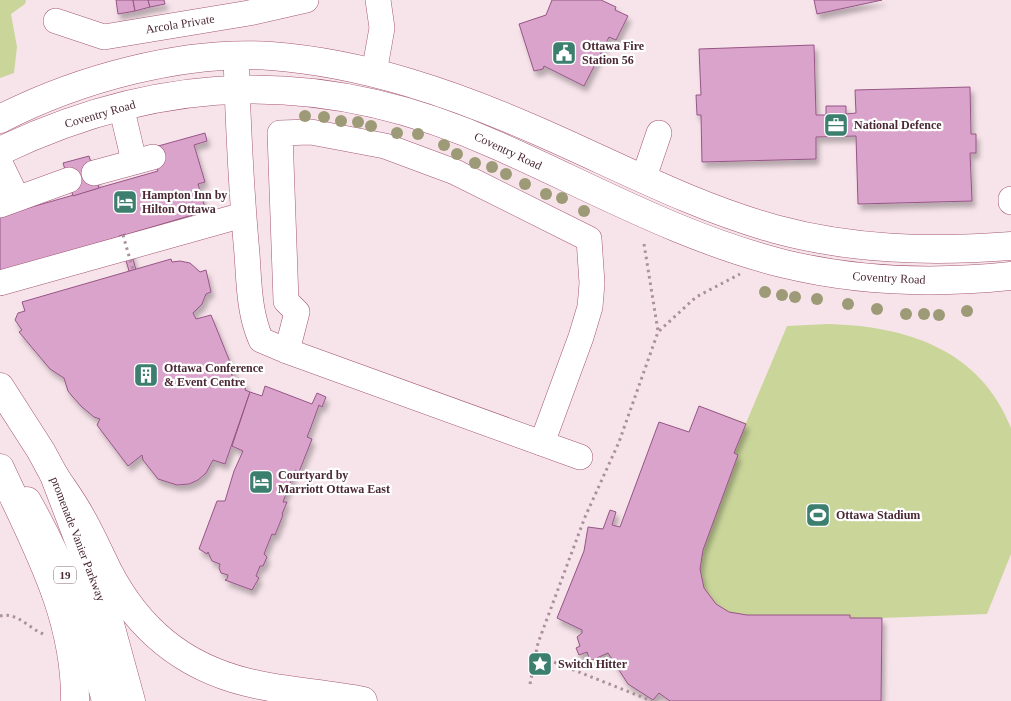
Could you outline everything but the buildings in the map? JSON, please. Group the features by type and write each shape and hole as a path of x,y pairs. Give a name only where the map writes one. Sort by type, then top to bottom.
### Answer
{"main road":[{"path":"0,118 59,93 138,68 189,60 236,56 269,56 322,61 410,82 538,131 689,200 742,219 799,235 826,241 910,249 942,250 1011,246"},
{"name":"Coventry Road","path":"0,151 62,124 121,106 170,96 264,88 317,92 370,102 444,124 522,156 632,208 704,238 784,263 840,274 897,280 972,279 1011,276"},
{"name":"promenade Vanier Parkway","path":"0,388 41,451 54,475 108,617 131,701"},
{"name":"promenade Vanier Parkway","path":"0,460 22,491 48,537 60,564 81,617 106,701"},
{"path":"0,468 44,561 63,613 72,661 75,701"},
{"path":"54,475 82,518 123,598 142,622 162,642 192,661 230,677 268,687 363,701"}],"street":[{"name":"Arcola Private","path":"56,22 104,37 248,13 306,0"},
{"path":"374,73 382,28 378,0"},
{"path":"236,56 243,214 251,306 255,327 261,340 580,457"},
{"path":"94,173 144,159 121,106"},
{"path":"522,156 538,131"},
{"path":"287,351 297,312 286,301 280,133 311,132 385,146 455,172 589,239 592,284 590,307 582,337 542,443"},
{"path":"643,180 659,133"},
{"path":"0,163 9,201 68,180"},
{"path":"0,283 243,214"}],"path":[{"path":"123,235 133,270"},
{"path":"644,244 658,332"},
{"path":"530,684 538,643 585,517 619,442 658,332 696,297 740,274"},
{"path":"0,616 7,614 16,617 49,637"},
{"path":"536,655 652,701"}],"green space":[{"path":"0,0 26,0 25,4 11,14 17,47 14,73 0,78"},
{"name":"Ottawa Stadium","path":"828,324 885,330 912,337 937,347 960,361 980,379 997,401 1011,428 1011,554 987,614 882,618 881,701 670,701 659,693 653,700 628,684 608,654 590,661 587,652 579,655 576,648 580,646 577,637 582,633 582,630 557,618 584,551 588,527 603,529 610,510 616,512 612,525 620,527 659,422 689,432 699,406 746,423 787,326"}],"place":[{"name":"Ottawa Fire Station 56","path":"564,53"},
{"name":"National Defence","path":"836,125"},
{"name":"Hampton Inn by Hilton Ottawa","path":"125,202"},
{"name":"Ottawa Conference & Event Centre","path":"146,375"},
{"name":"Courtyard by Marriott Ottawa East","path":"261,482"},
{"name":"Ottawa Stadium","path":"818,515"},
{"name":"Switch Hitter","path":"540,664"}]}
